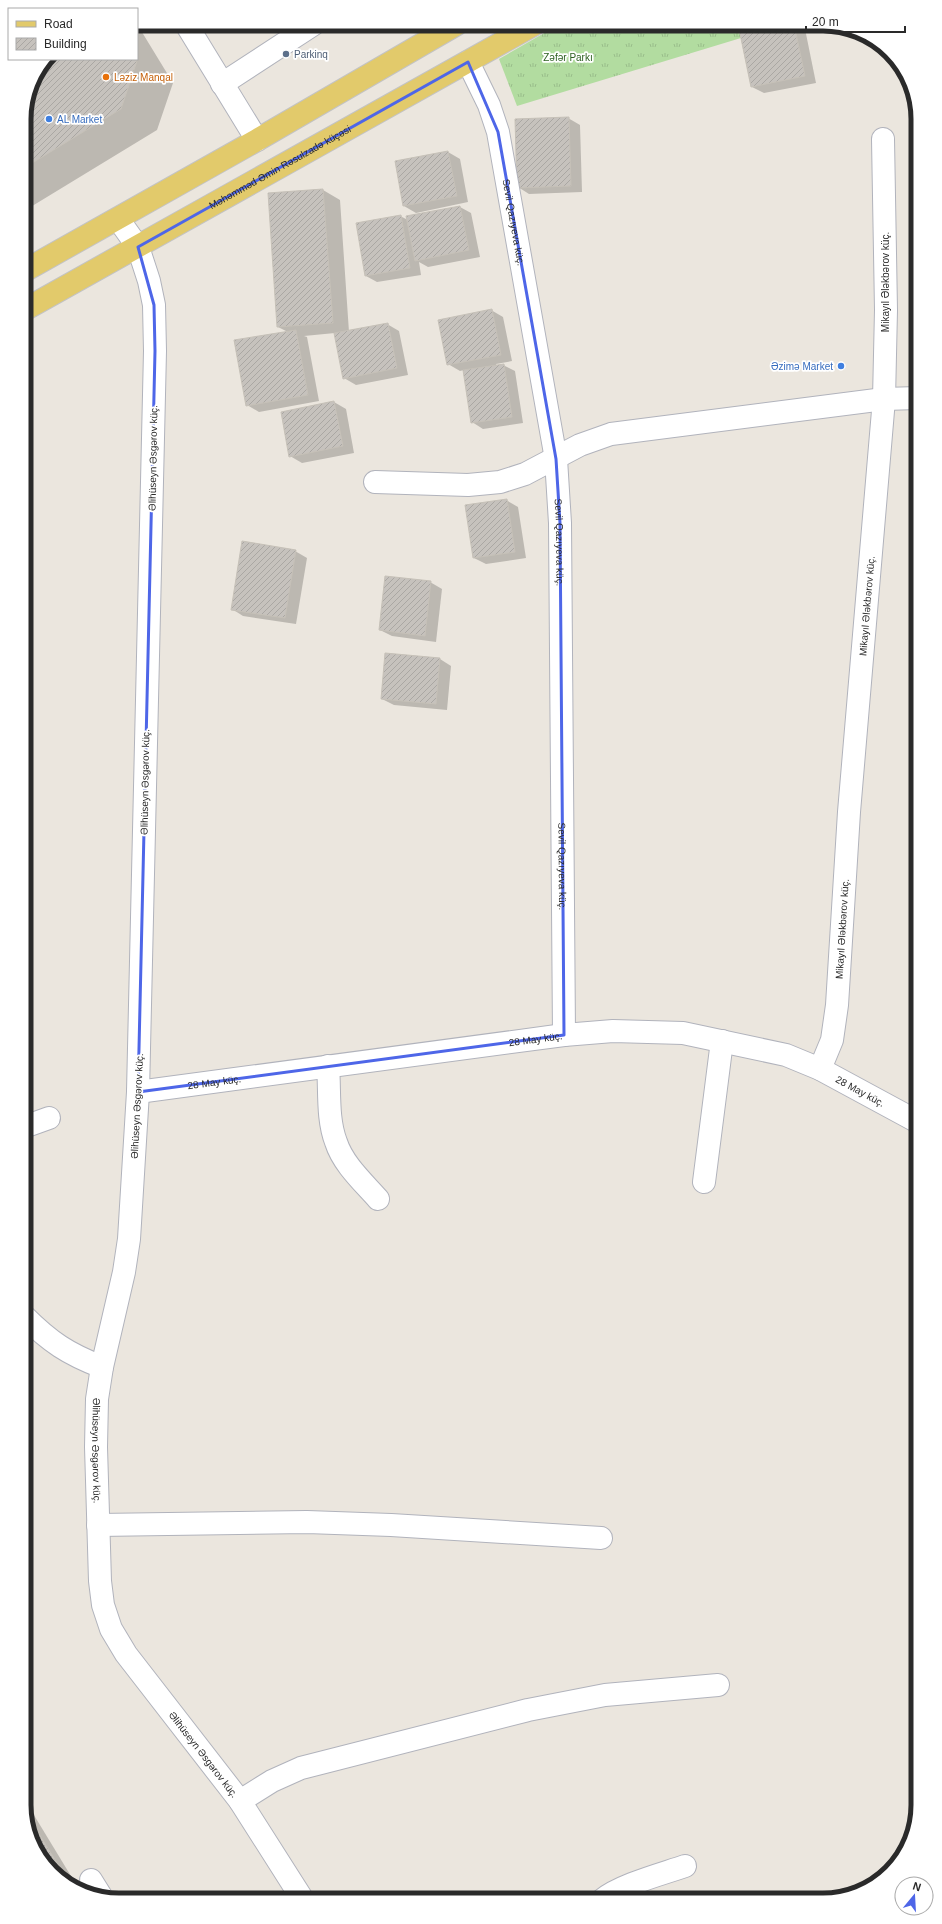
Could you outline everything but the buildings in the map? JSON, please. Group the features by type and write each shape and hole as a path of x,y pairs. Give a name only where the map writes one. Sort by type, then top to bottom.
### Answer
{"main road":[{"path":"31,267 257,140 445,31"},
{"name":"Məhəmməd Əmin Rəsulzadə küçəsi","path":"31,306 523,31"}],"street":[{"path":"190,31 257,140"},
{"path":"222,84 303,31"},
{"name":"Sevil Qazıyeva küç.","path":"468,62 489,105 498,132 556,459 560,523 564,1035"},
{"name":"Mikayıl Ələkbərov küç.","path":"820,1069 832,1040 836,1005 849,812 884,399 886,310 883,139"},
{"name":"Əlihüseyn Əsgərov küç.","path":"118,219 138,247 149,282 154,305 155,351 138,1092 129,1239 124,1272 102,1367 97,1399 96,1447 100,1581 103,1605 111,1629 126,1654 240,1801 299,1893"},
{"path":"375,482 468,485 500,482 525,474 580,445 611,434 884,399 911,398"},
{"name":"28 May küç.","path":"138,1092 564,1035 614,1031 683,1033 786,1055 820,1069 911,1118"},
{"path":"704,1182 722,1041"},
{"path":"328,1066 332,1127 336,1142 343,1157 378,1199"},
{"path":"31,1124 49,1118"},
{"path":"31,1323 43,1335 69,1354 102,1367"},
{"path":"98,1525 314,1522 391,1525 601,1538"},
{"path":"240,1801 272,1781 301,1768 528,1710 605,1695 718,1685"},
{"path":"613,1893 685,1866"}],"highlighted area":[{"path":"468,62 498,132 556,459 560,523 564,1035 138,1092 155,351 154,305 138,247"}],"green space":[{"name":"Zəfər Parkı","path":"548,31 764,31 517,106 499,59"}],"place":[{"name":"Parkinq","path":"286,54"},
{"name":"Ləziz Manqal","path":"106,77"},
{"name":"AL Market","path":"49,119"},
{"name":"Əzimə Market","path":"841,366"}]}
